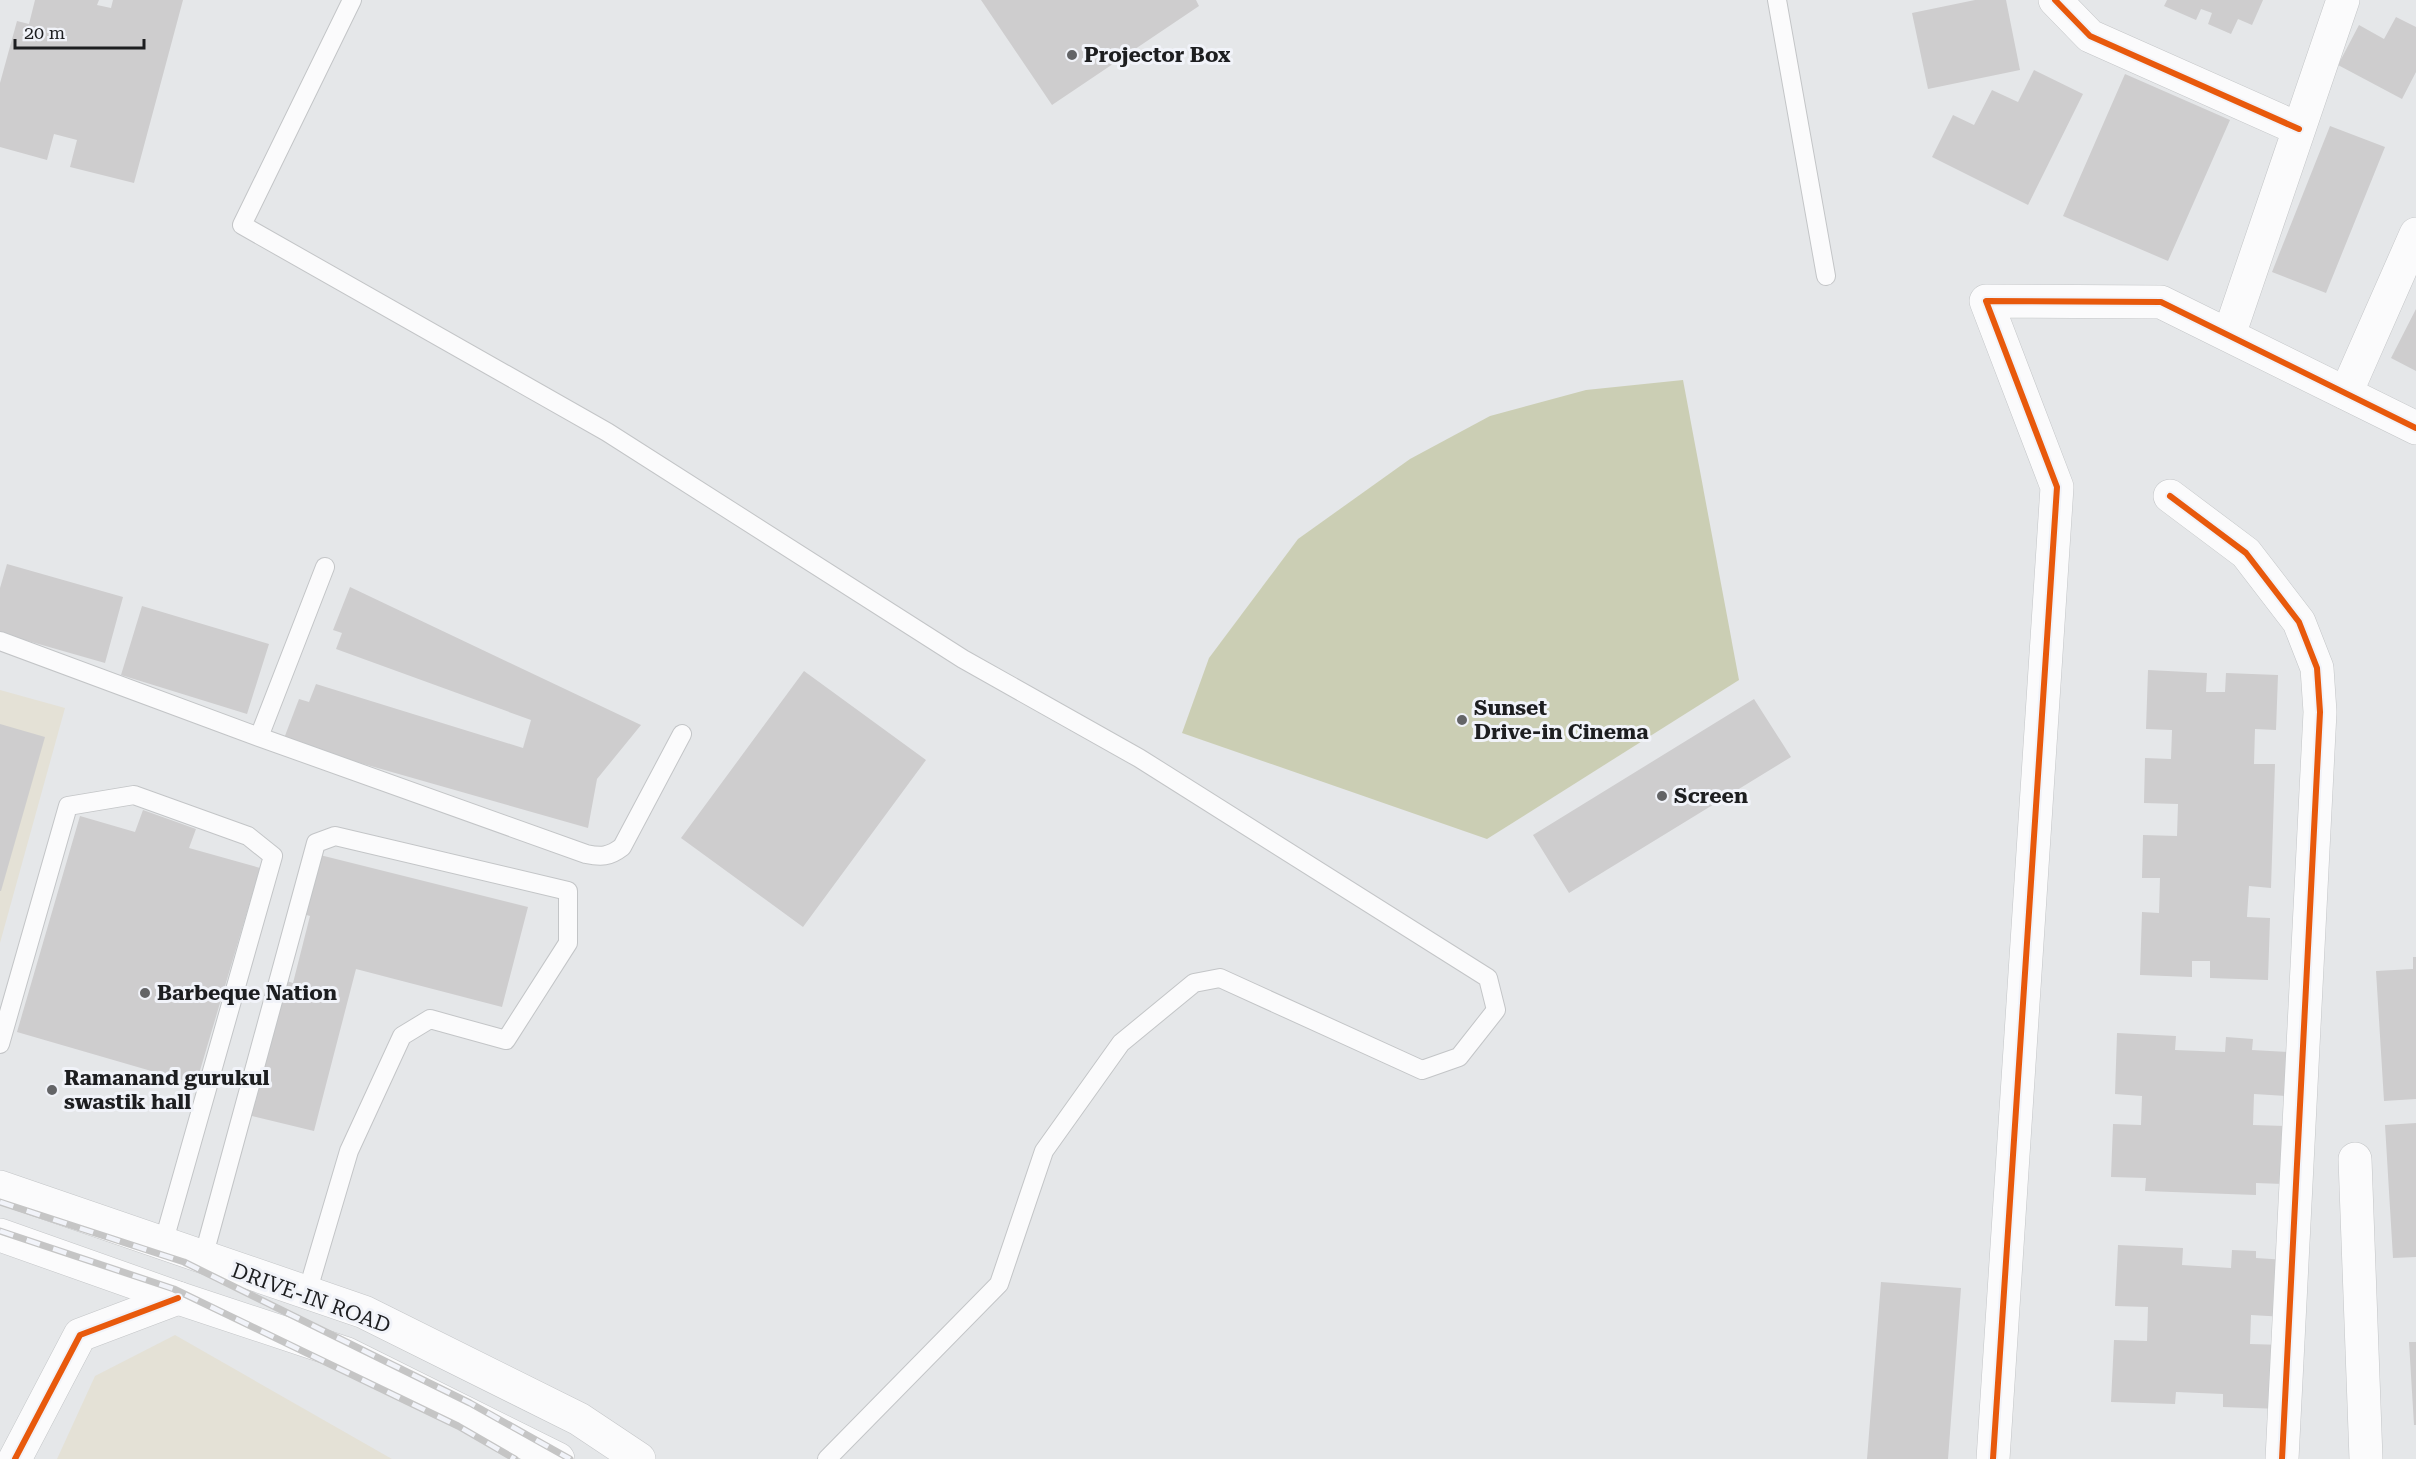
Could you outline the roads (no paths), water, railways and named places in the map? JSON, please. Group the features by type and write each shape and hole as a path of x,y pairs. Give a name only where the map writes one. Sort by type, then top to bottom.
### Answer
{"street":[{"path":"2055,0 2090,36 2299,129"},
{"path":"2229,335 2343,0"},
{"path":"2346,393 2416,234"},
{"path":"1993,1459 2057,487 1986,301 2162,302 2416,428"},
{"path":"2170,496 2246,553 2299,622 2317,668 2320,712 2282,1459"},
{"path":"2355,1159 2366,1459"},
{"name":"DRIVE-IN ROAD","path":"0,1187 364,1312 579,1419 639,1459"},
{"name":"DRIVE-IN ROAD","path":"0,1235 178,1298 347,1354 558,1459"},
{"path":"15,1459 80,1335 178,1298"}],"lane":[{"path":"352,0 242,225 607,432 963,659 1139,758 1488,978 1496,1010 1459,1057 1422,1070 1220,978 1194,983 1122,1043 1044,1151 999,1284 827,1459"},
{"path":"1777,0 1826,276"},
{"path":"259,737 325,567"},
{"path":"0,641 259,737 575,850 600,856 612,855 622,847 682,734"},
{"path":"0,1044 68,806 134,795 248,836 273,856 163,1244"},
{"path":"203,1258 316,843 335,836 568,891 568,943 506,1040 430,1019 402,1036 349,1151 307,1293"}],"railway":[{"path":"0,1202 184,1262 470,1403 570,1459"},
{"path":"0,1231 174,1289 458,1426 515,1459"}],"place":[{"name":"Projector Box","path":"1072,55"},
{"name":"Sunset Drive-in Cinema","path":"1462,720"},
{"name":"Screen","path":"1662,796"},
{"name":"Barbeque Nation","path":"145,993"},
{"name":"Ramanand gurukul swastik hall","path":"52,1090"}]}
